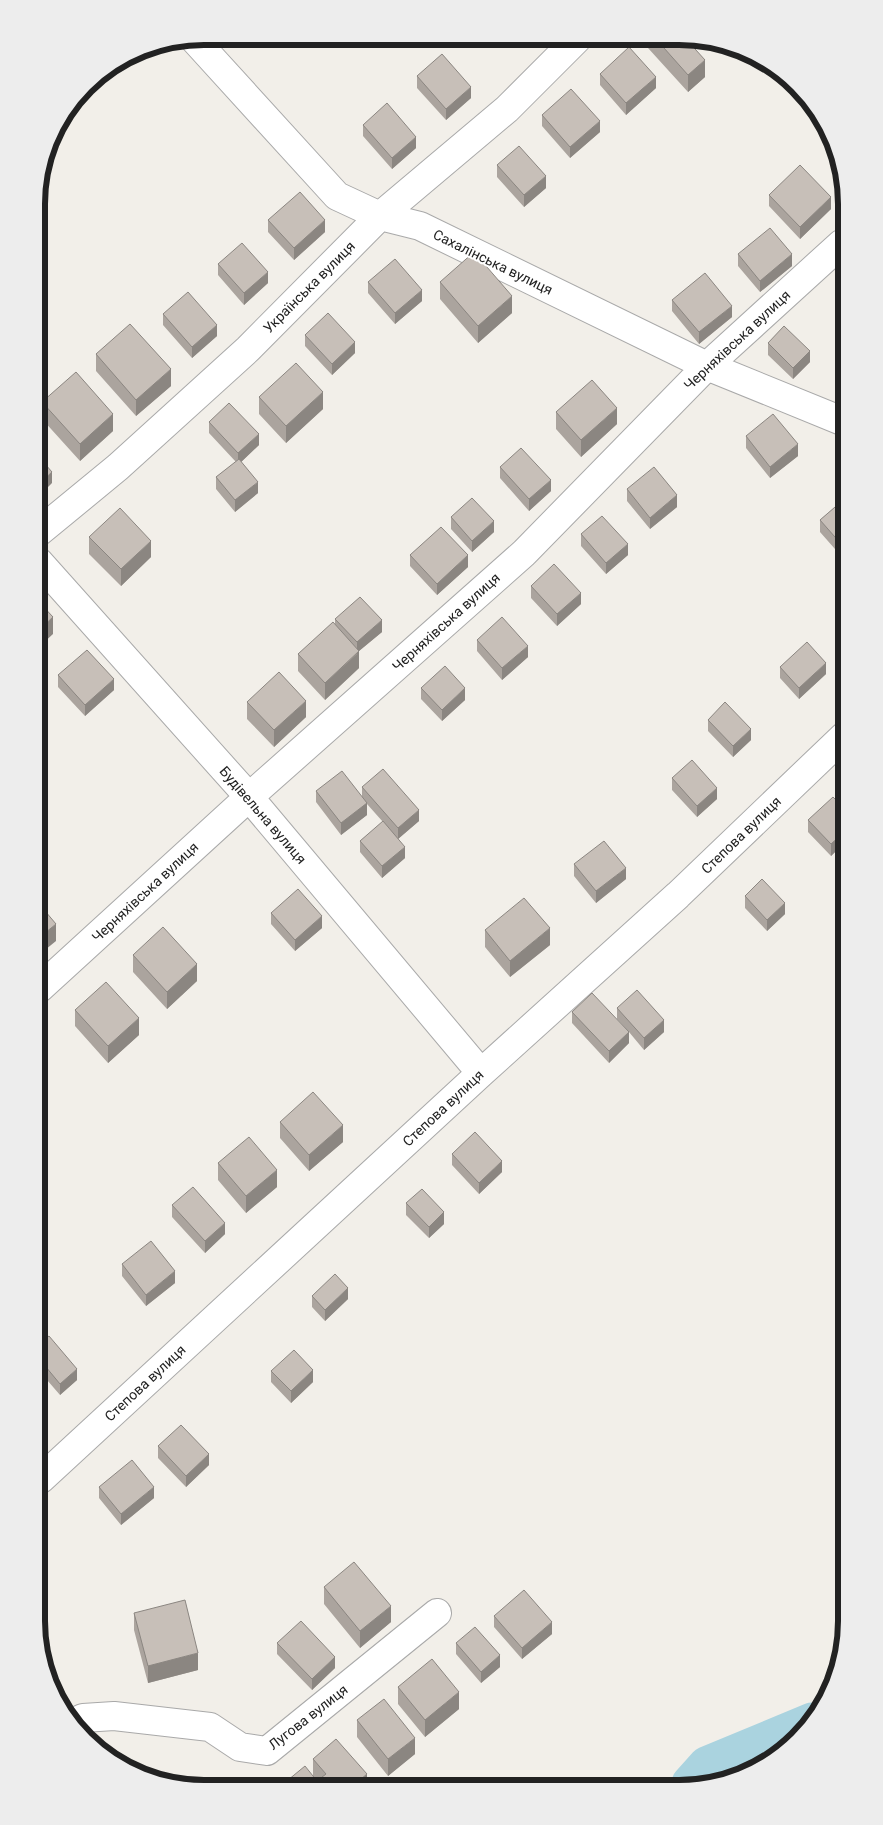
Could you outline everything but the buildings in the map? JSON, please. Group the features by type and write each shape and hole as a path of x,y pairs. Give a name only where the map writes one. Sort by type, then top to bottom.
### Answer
{"street":[{"name":"Сахалінська вулиця","path":"200,45 337,196 380,216 420,226 707,366 838,419"},
{"name":"Українська вулиця","path":"45,527 118,467 241,356 380,216 507,109 571,45"},
{"name":"Черняхівська вулиця","path":"45,983 249,797 524,552 707,366 838,247"},
{"name":"Будівельна вулиця","path":"45,569 249,797 480,1073"},
{"name":"Степова вулиця","path":"45,1476 480,1073 678,895 838,742"},
{"name":"Лугова вулиця","path":"79,1720 114,1716 210,1727 240,1747 267,1751 437,1613"}],"waterway":[{"path":"692,1779 706,1764 800,1725"}]}
